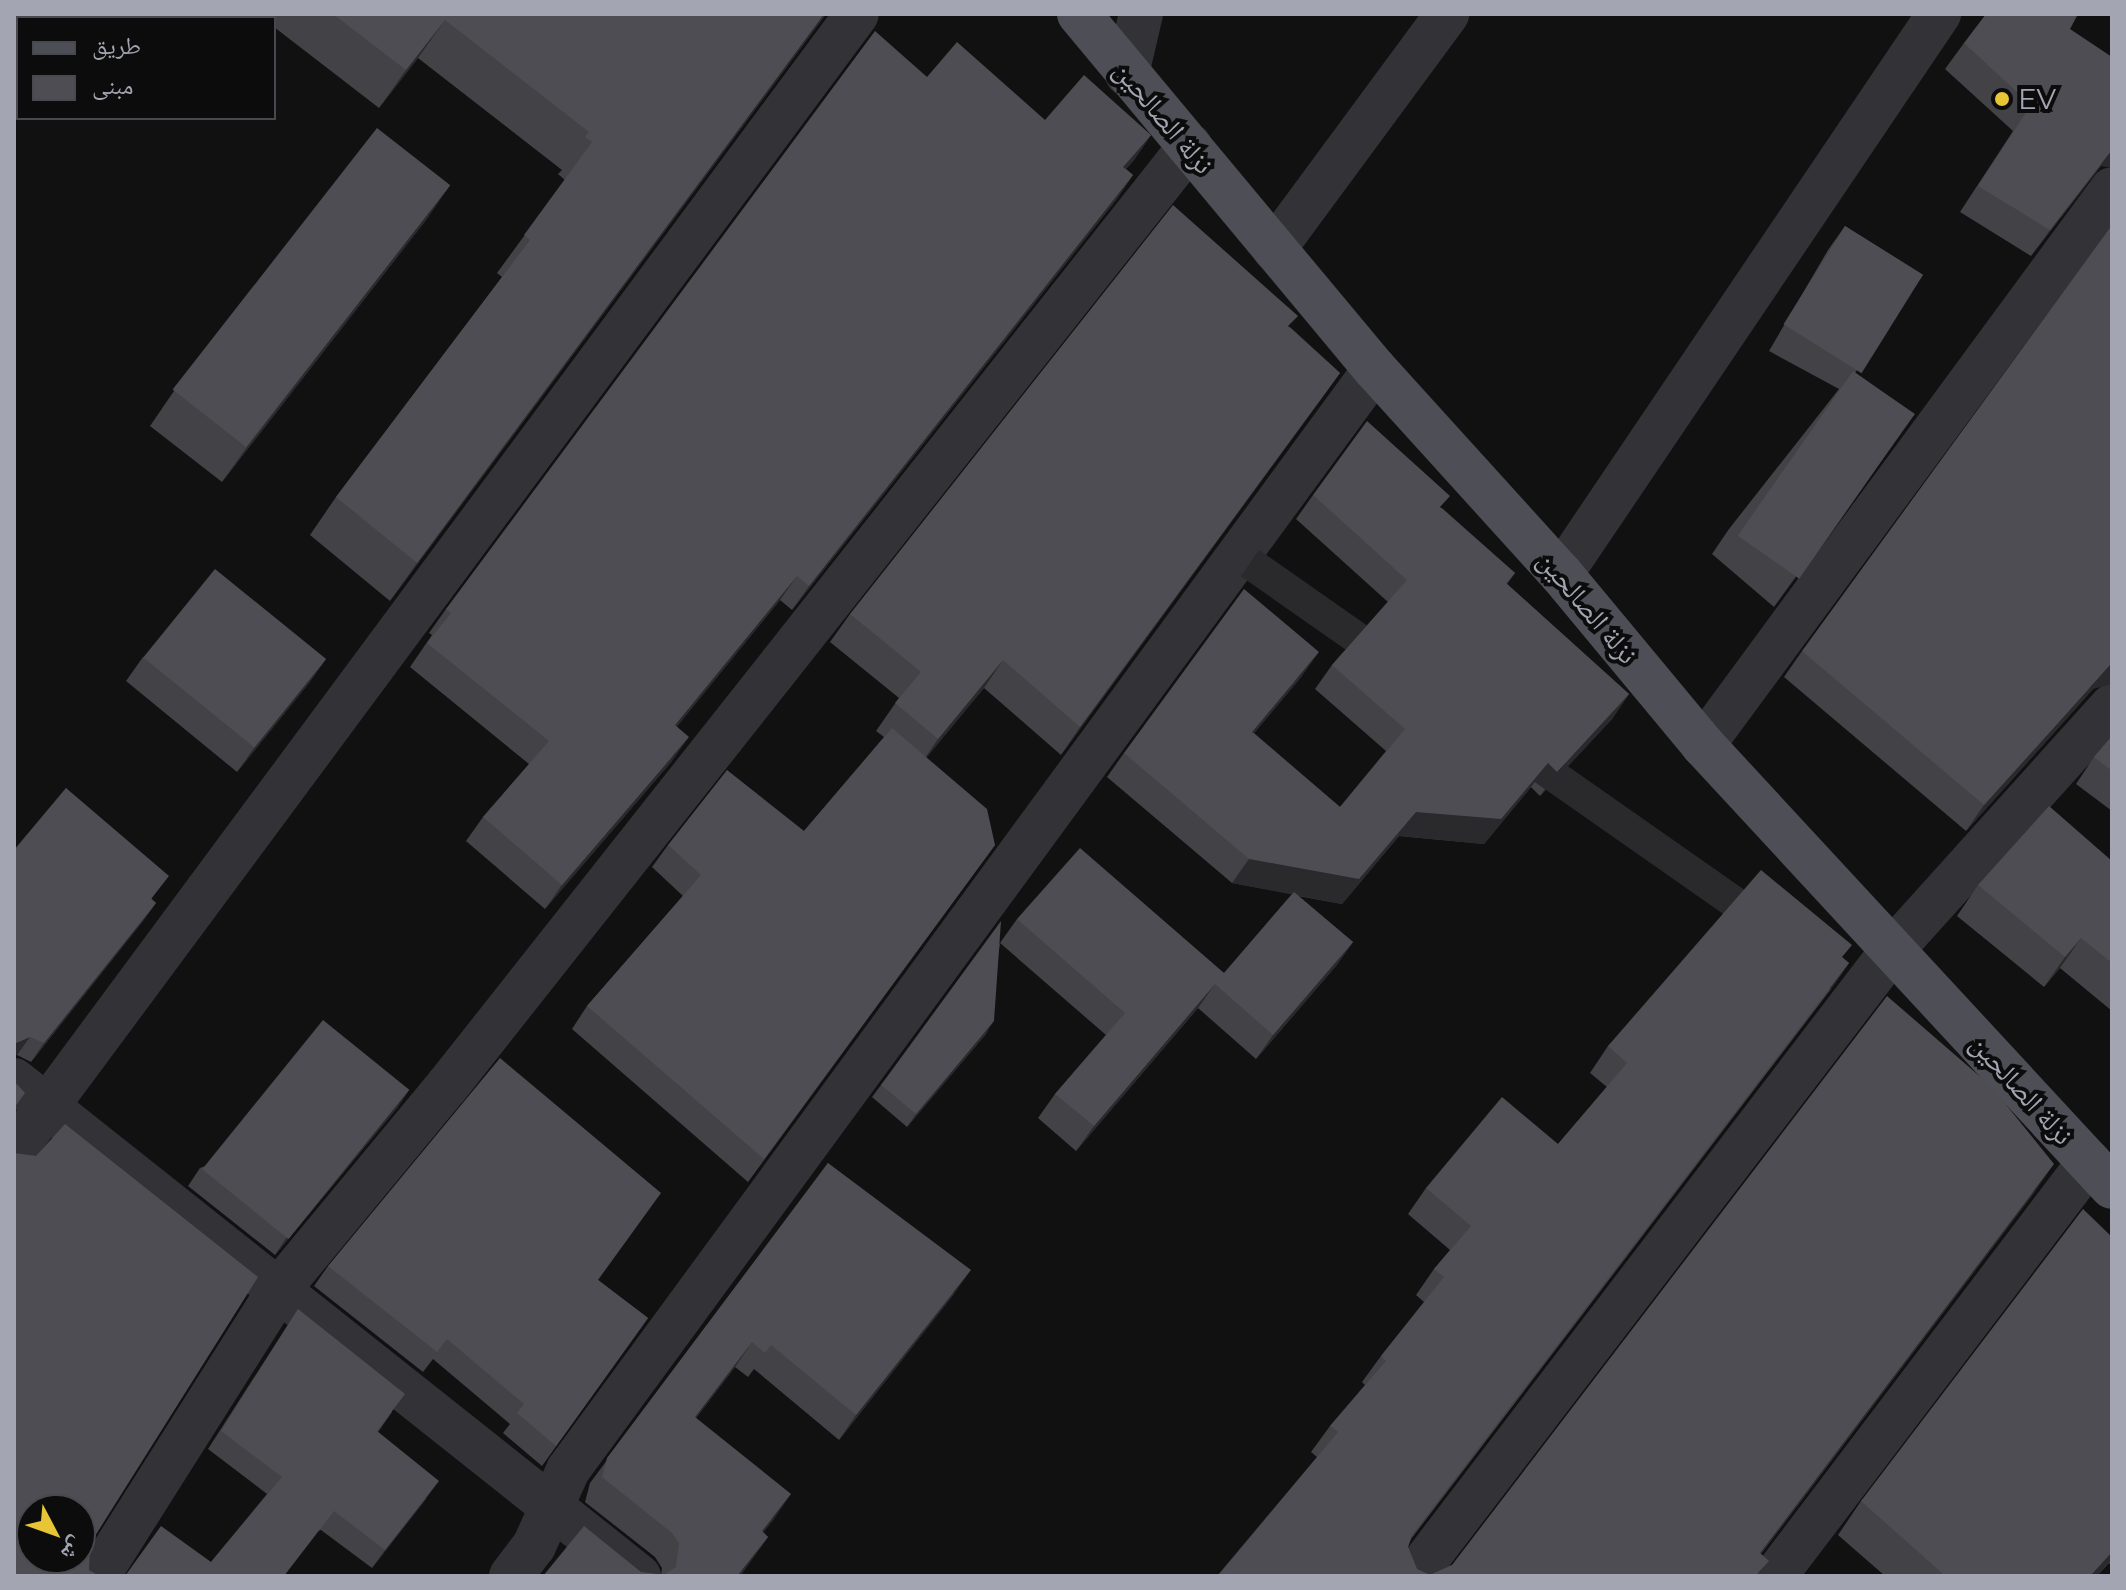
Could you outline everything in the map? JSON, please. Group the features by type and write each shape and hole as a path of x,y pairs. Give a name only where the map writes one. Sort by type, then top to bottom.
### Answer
{"main road":[{"name":"نزلة الصالحين","path":"1079,14 1375,369 1561,574 1703,745 1894,948 2100,1175"}],"street":[{"path":"14,1151 30,1093 857,14"},
{"path":"1127,74 1141,14"},
{"path":"1274,249 1447,14"},
{"path":"1561,574 1939,14"},
{"path":"98,1576 280,1288 448,1085 1190,146"},
{"path":"1703,745 2112,189"},
{"path":"511,1576 534,1546 568,1470 1375,369"},
{"path":"1414,1576 1894,948 2112,706"},
{"path":"30,1093 280,1288 551,1510 639,1576"},
{"path":"1775,1576 2100,1175"}],"building":[{"path":"333,14 824,14 417,563 336,497 530,240 524,235 592,142 585,137 589,132 445,20 406,70"},
{"path":"1986,14 2078,14 2070,29 2112,57 2112,150 2050,230 1978,186 2031,105 1964,43"},
{"path":"875,31 927,77 957,42 1045,120 1084,75 1151,135 1123,167 1133,175 809,586 797,576 675,725 689,737 562,885 483,817 549,741 427,643 451,613 446,609"},
{"path":"377,128 450,185 246,447 173,390"},
{"path":"1173,205 1298,316 1288,326 1340,373 1080,727 1003,660 938,739 895,703 921,672 850,614"},
{"path":"2112,225 2112,663 1984,805 1802,651"},
{"path":"1845,226 1923,275 1862,373 1784,324"},
{"path":"1853,371 1914,414 1799,579 1738,536"},
{"path":"1367,421 1450,496 1440,507 1515,573 1506,583 1629,694 1557,772 1548,763 1501,819 1416,812 1359,879 1249,859 1124,753 1244,589 1319,652 1252,732 1340,807 1405,729 1332,665 1407,580 1313,495"},
{"path":"215,569 326,659 254,748 143,658"},
{"path":"892,728 987,809 995,845 764,1159 587,1006 701,875 668,845 727,770 804,831"},
{"path":"2112,736 2112,771 2094,757"},
{"path":"66,788 169,876 151,899 156,903 44,1043 30,1037 14,1044 14,850"},
{"path":"2049,806 2112,861 2112,963 2081,938 2065,957 1978,885"},
{"path":"1080,848 1224,973 1219,979 1294,892 1353,942 1273,1035 1215,984 1094,1126 1055,1094 1125,1013 1017,919"},
{"path":"1761,870 1852,945 1842,957 1849,963 1412,1535 1408,1547 1417,1569 1430,1575 1452,1565 1887,996 1991,1086 2054,1164 1760,1553 1769,1561 1755,1576 1218,1576 1338,1432 1330,1426 1386,1361 1381,1356 1444,1277 1434,1269 1471,1226 1426,1188 1502,1097 1558,1144 1627,1063 1608,1046"},
{"path":"1001,921 994,1021 916,1114 881,1085"},
{"path":"323,1020 409,1090 288,1239 202,1169"},
{"path":"500,1058 661,1193 598,1280 648,1318 556,1446 517,1413 524,1404 447,1339 437,1352 328,1266"},
{"path":"14,1081 25,1093 14,1108"},
{"path":"65,1124 258,1277 96,1534 96,1494 16,1494 16,1574 99,1576 14,1576 14,1153 36,1156"},
{"path":"828,1163 971,1270 856,1415 771,1345 765,1353 752,1342 695,1417 791,1494 762,1531 768,1537 737,1576 543,1576 584,1526 641,1572 664,1575 676,1567 679,1543 672,1533 602,1477 607,1458"},
{"path":"2083,1209 2112,1237 2112,1552 2090,1576 1942,1576 1861,1501"},
{"path":"298,1309 405,1394 377,1431 439,1481 385,1550 334,1511 284,1576 125,1576 161,1526 211,1562 282,1477 221,1431"}],"place":[{"name":"EV","path":"2002,99"}]}
